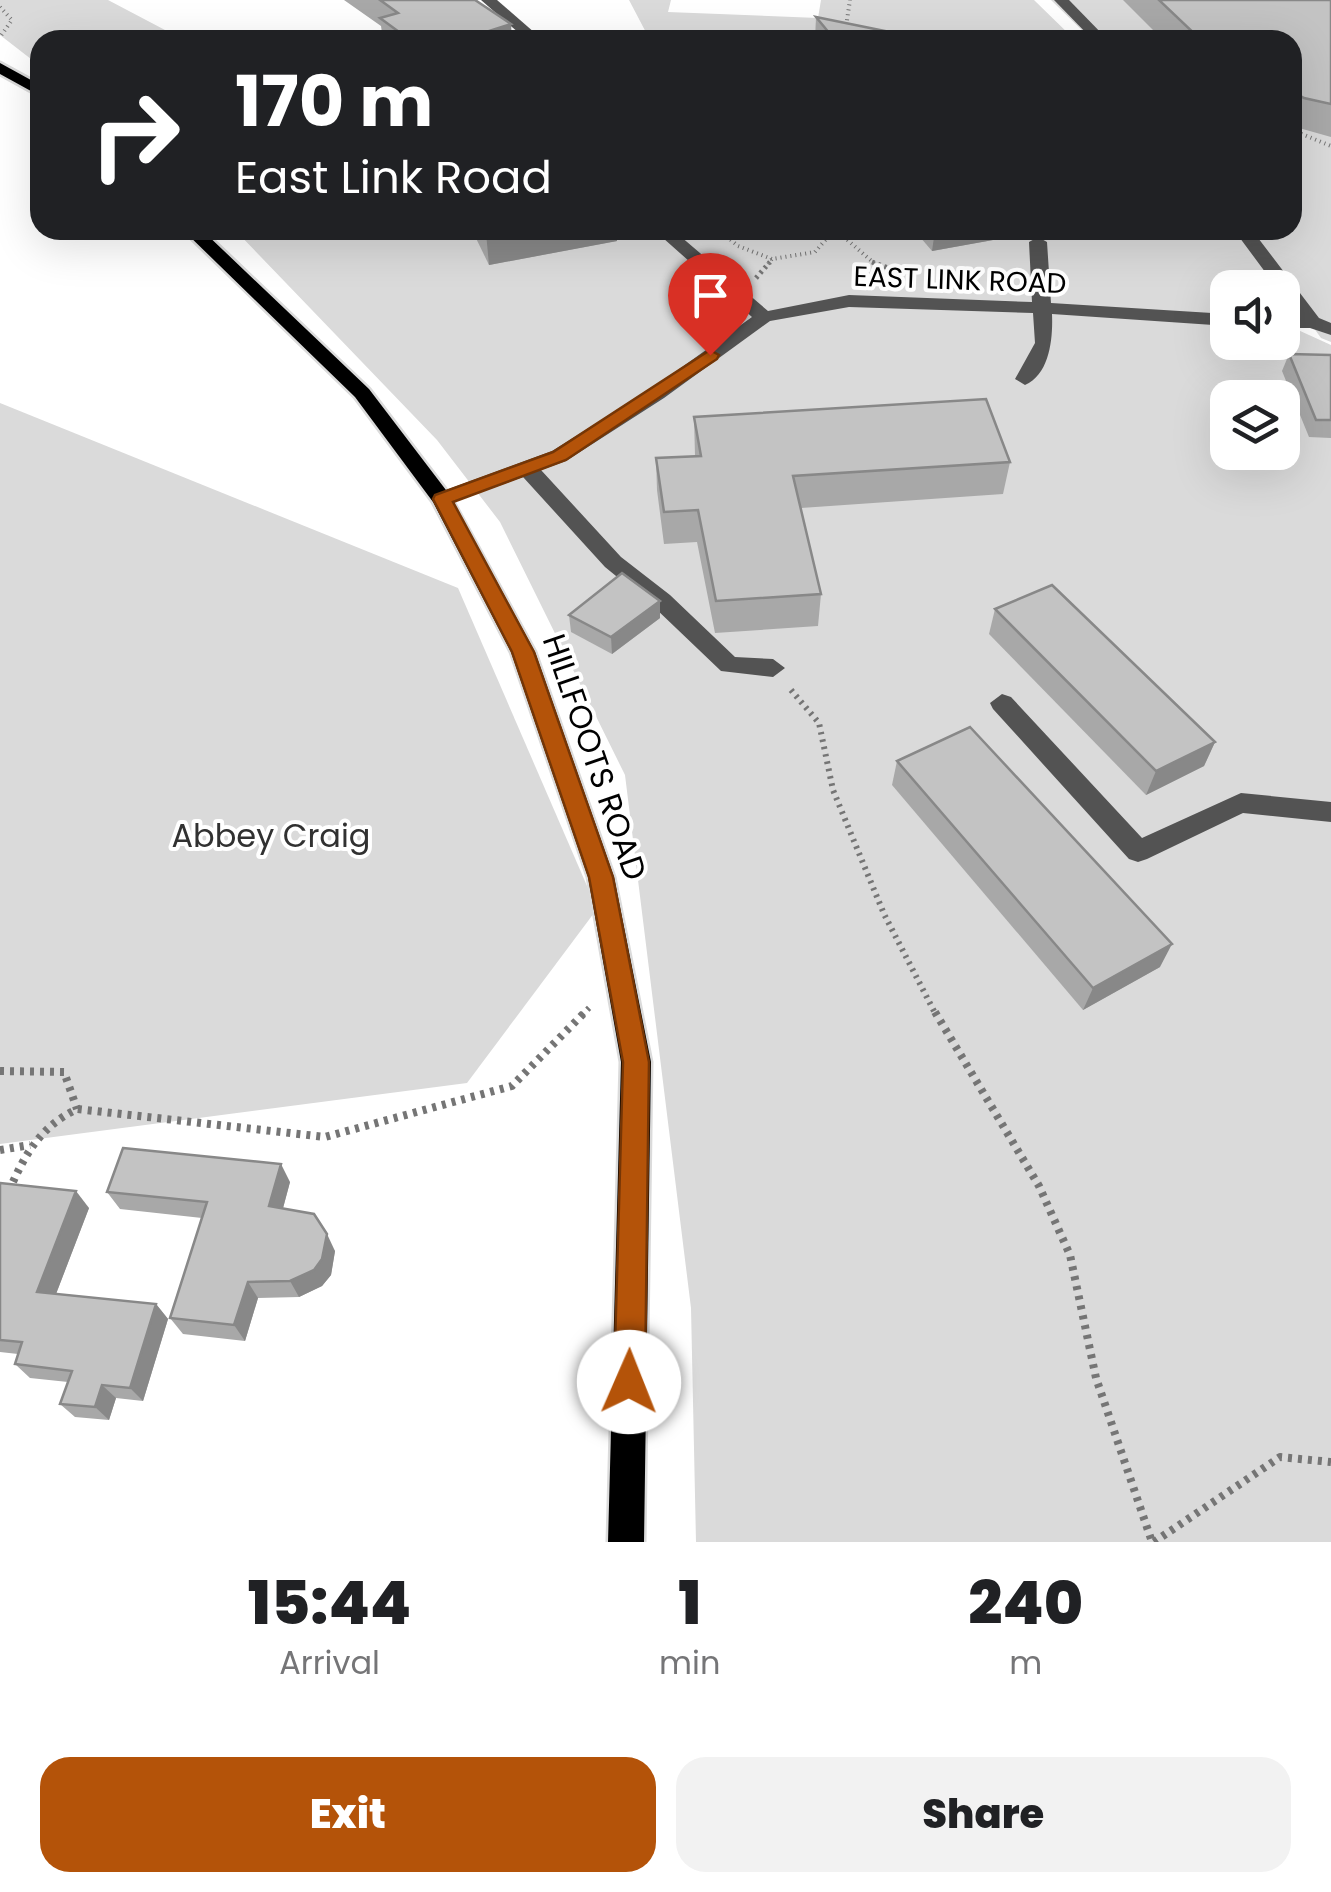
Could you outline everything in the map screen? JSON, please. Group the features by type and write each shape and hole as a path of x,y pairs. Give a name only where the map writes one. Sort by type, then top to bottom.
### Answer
{"main road":[{"path":"0,68 30,85"},
{"name":"HILLFOOTS ROAD","path":"202,240 362,393 442,499 523,652 601,877 636,1062 626,1542"}],"lane":[{"path":"488,0 524,30"},
{"path":"1061,0 1091,30"},
{"path":"674,240 764,317"},
{"path":"1251,240 1321,326"},
{"path":"1025,379 1044,343 1038,242"},
{"name":"EAST LINK ROAD","path":"442,499 559,456 764,317 849,301 933,301 1210,319"},
{"path":"527,468 613,562 662,601 729,665 773,668"},
{"path":"1002,703 1138,851 1240,802 1331,812"}],"path":[{"path":"846,30 850,0"},
{"path":"0,7 12,20 0,37"},
{"path":"1302,134 1331,146"},
{"path":"731,240 772,259 814,252 825,240"},
{"path":"743,300 772,259"},
{"path":"773,668 819,723 833,790 884,914 955,1050 1039,1186 1070,1255 1096,1378 1153,1542 1280,1457 1331,1462"},
{"path":"5,1199 31,1144 49,1121 77,1109 326,1137 512,1086 620,976"},
{"path":"0,1070 64,1072 77,1109"},
{"path":"0,1150 31,1144"}],"green space":[{"path":"0,0 108,0 165,30 30,30 30,58 0,35"},
{"path":"629,0 671,0 668,12 818,18 821,0 1034,0 1065,30 645,30"},
{"path":"1051,0 1331,0 1331,342 1321,338 1300,309 1300,270 1272,270 1250,240 1302,240 1302,30 1082,30"},
{"path":"245,240 1245,240 1266,270 1210,270 1210,360 1300,360 1300,331 1331,345 1331,1542 696,1542 691,1308 625,775 500,522 437,440"},
{"name":"Abbey Craig","path":"0,403 458,588 597,909 467,1083 0,1144"}],"building":[{"path":"380,0 475,0 511,24 492,30 396,30 380,18 398,13"},
{"path":"1159,0 1331,0 1331,104 1302,97 1302,30 1190,30"},
{"path":"816,17 880,30 827,30"},
{"path":"1300,354 1331,355 1331,420 1316,420 1291,360 1300,360"},
{"path":"986,399 1010,462 793,476 821,594 716,601 698,510 664,512 656,458 701,456 694,417"},
{"path":"622,573 660,601 611,637 569,615"},
{"path":"1052,585 1215,742 1156,771 995,609"},
{"path":"970,727 1172,944 1093,988 897,761"},
{"path":"123,1148 281,1164 269,1206 314,1214 327,1234 322,1259 314,1270 290,1281 248,1282 234,1325 170,1318 207,1202 107,1192"},
{"path":"0,1183 76,1191 37,1292 156,1304 130,1388 102,1385 95,1407 60,1404 72,1371 15,1364 22,1342 0,1340"}],"route":[{"path":"629,1382 636,1062 601,877 523,652 442,499 559,456 710,355"}]}
